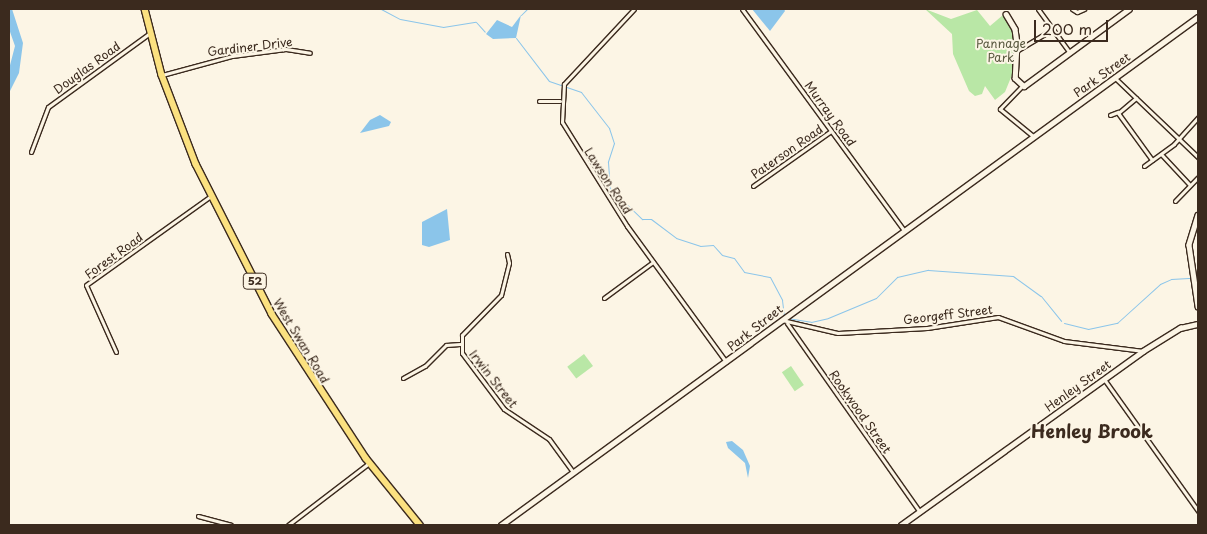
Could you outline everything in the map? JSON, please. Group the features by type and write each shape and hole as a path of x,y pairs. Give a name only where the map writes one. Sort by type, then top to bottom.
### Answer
{"main road":[{"name":"West Swan Road","path":"145,9 162,75 211,196 286,337 369,462 420,525"}],"street":[{"name":"Lawson Road","path":"634,9 574,70 564,84 560,101 565,130 653,262 726,363"},
{"name":"Murray Road","path":"742,9 904,230"},
{"path":"1038,9 1070,53"},
{"path":"1072,9 1077,12 1084,9"},
{"path":"1032,136 1000,109 1022,86 1129,9"},
{"path":"1006,14 1015,29 1018,50 1015,78 1022,86"},
{"name":"Park Street","path":"501,525 726,363 781,320 1198,17"},
{"path":"1018,50 1053,29"},
{"name":"Douglas Road","path":"31,152 48,107 150,33"},
{"name":"Gardiner Drive","path":"162,75 232,56 286,49 310,53"},
{"path":"1114,78 1198,157"},
{"path":"1110,115 1118,112 1136,98"},
{"path":"539,101 560,101"},
{"path":"1118,112 1152,160"},
{"path":"1144,166 1179,139 1198,119"},
{"name":"Paterson Road","path":"753,186 831,131"},
{"name":"Park Street","path":"1021,145 1041,131"},
{"path":"1161,154 1190,185"},
{"path":"1176,201 1198,177"},
{"name":"Forest Road","path":"116,352 86,286 211,196"},
{"path":"1198,216 1189,246 1198,306"},
{"name":"Irwin Street","path":"507,254 509,264 501,295 468,327 460,344 467,362 504,409 549,439 573,473"},
{"path":"604,298 653,262"},
{"name":"Georgeff Street","path":"781,320 787,323 838,333 928,328 998,317 1064,341 1143,351"},
{"name":"Rookwood Street","path":"787,323 920,512"},
{"name":"Henley Street","path":"901,525 1143,351 1180,328 1198,324"},
{"path":"402,378 426,366 446,345 460,344"},
{"path":"1104,379 1198,510"},
{"path":"288,525 369,462"},
{"path":"198,516 230,525"}],"green space":[{"name":"Pannage Park","path":"925,9 951,19 977,10 990,26 1003,15 1011,26 1015,50 1014,70 1005,92 995,100 985,86 982,94 975,96 969,91 953,54 952,34"},
{"path":"584,354 593,366 576,379 567,367"},
{"path":"791,366 804,385 795,391 782,372"}],"water":[{"path":"9,9 12,9 23,43 19,73 9,93 9,69 15,46 9,29"},
{"path":"752,9 784,9 785,11 770,31"},
{"path":"521,15 516,38 493,39 486,34 497,20 512,27"},
{"path":"380,115 391,122 389,126 360,133 370,120"},
{"path":"447,209 450,240 429,247 422,245 422,222"},
{"path":"732,441 743,450 750,466 748,478 745,463 728,448 726,442"}],"waterway":[{"path":"381,9 400,19 443,27 476,22 485,32"},
{"path":"521,15 527,9"},
{"path":"516,38 549,81 581,92 609,128 614,143 608,162 610,188 642,219 651,219 676,238 700,246 713,245 722,255 734,258 744,272 770,277 782,300 784,316"},
{"path":"787,318 811,322 828,318 876,298 897,277 928,270 1013,276 1041,296 1061,321"},
{"path":"1064,323 1088,329 1117,323 1160,284 1171,279 1193,278"}],"district":[{"name":"Henley Brook","path":"1092,431"}]}
